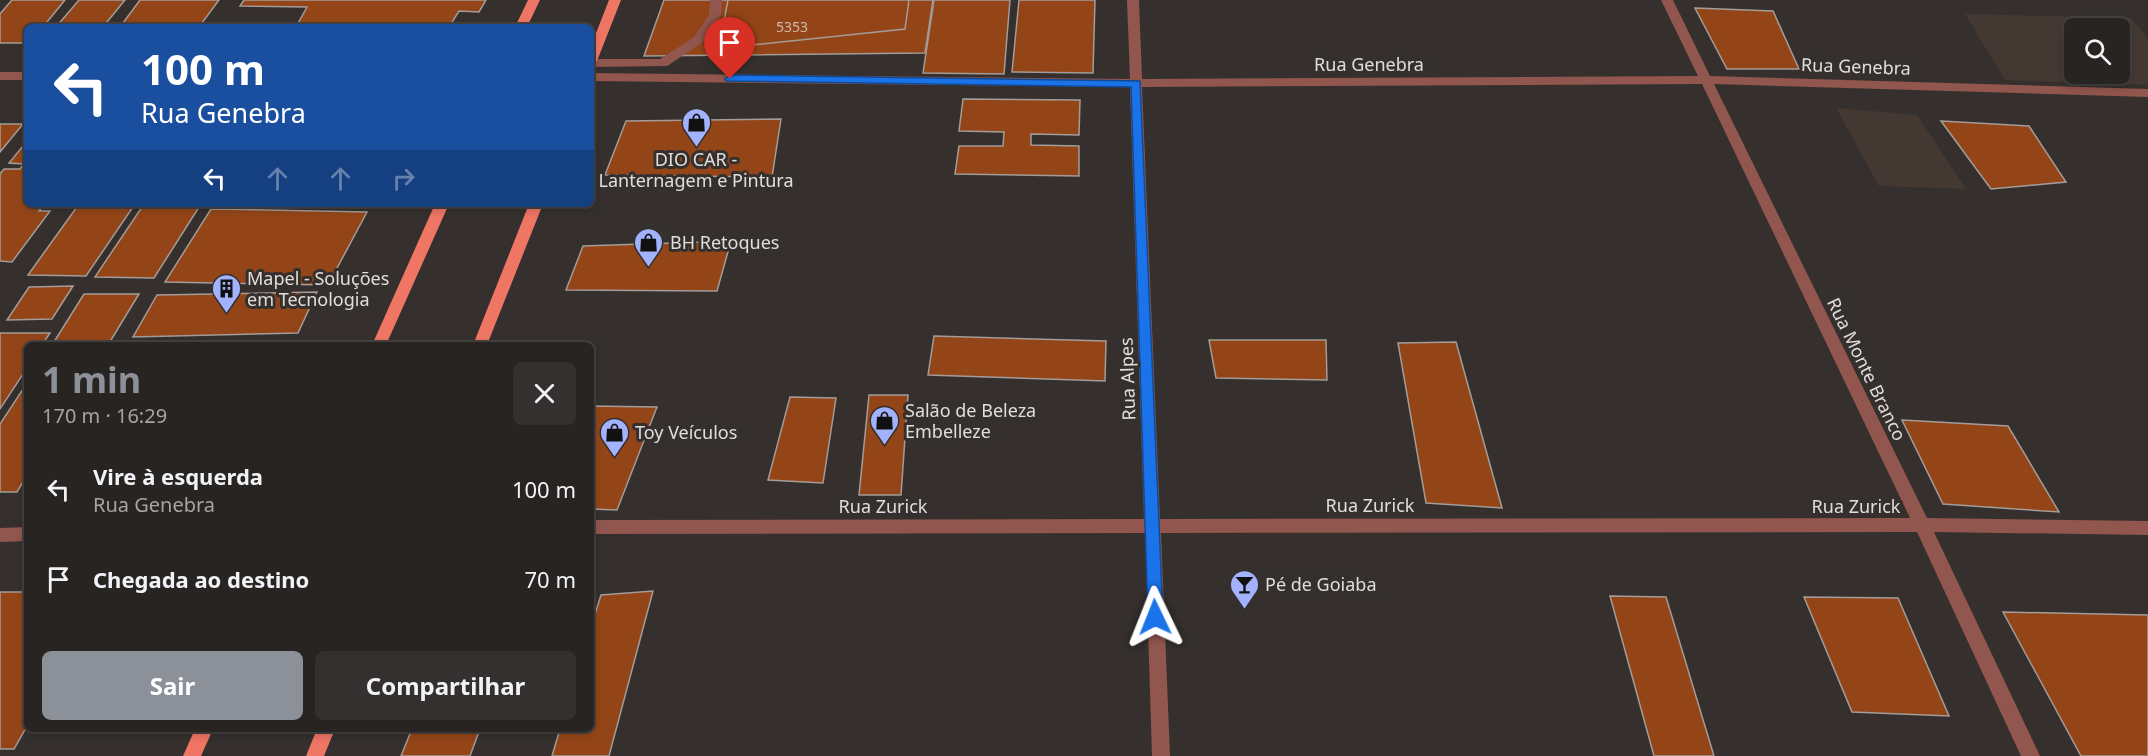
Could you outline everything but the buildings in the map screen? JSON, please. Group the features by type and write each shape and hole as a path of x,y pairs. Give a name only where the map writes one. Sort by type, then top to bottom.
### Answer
{"main road":[{"path":"522,24 534,0"},
{"path":"594,54 615,0"},
{"path":"380,342 441,207"},
{"path":"481,342 535,207"},
{"path":"192,756 203,732"},
{"path":"315,756 325,732"}],"street":[{"path":"594,62 663,63 698,40 715,15 716,0"},
{"name":"Rua Alpes","path":"1133,0 1161,756"},
{"name":"Rua Monte Branco","path":"1666,0 1922,525 2031,756"},
{"path":"0,76 24,76"},
{"name":"Rua Genebra","path":"594,77 1137,83 1704,80 2148,93"},
{"name":"Rua Zurick","path":"594,527 1922,525 2148,528"},
{"path":"0,535 24,534"}],"shaded area":[{"path":"1965,14 2131,18 2148,39 2148,85 2119,84 2130,84 2130,18 2064,18 2064,82 2005,80"},
{"path":"1836,108 1917,115 1966,189 1879,186"}],"place":[{"name":"DIO CAR - Lanternagem e Pintura","path":"696,148"},
{"name":"BH Retoques","path":"649,268"},
{"name":"Mapel - Soluções em Tecnologia","path":"226,314"},
{"name":"Salão de Beleza Embelleze","path":"884,446"},
{"name":"Toy Veículos","path":"614,458"},
{"name":"Pé de Goiaba","path":"1244,610"}],"route":[{"path":"730,79 1137,83 1155,617"}]}
